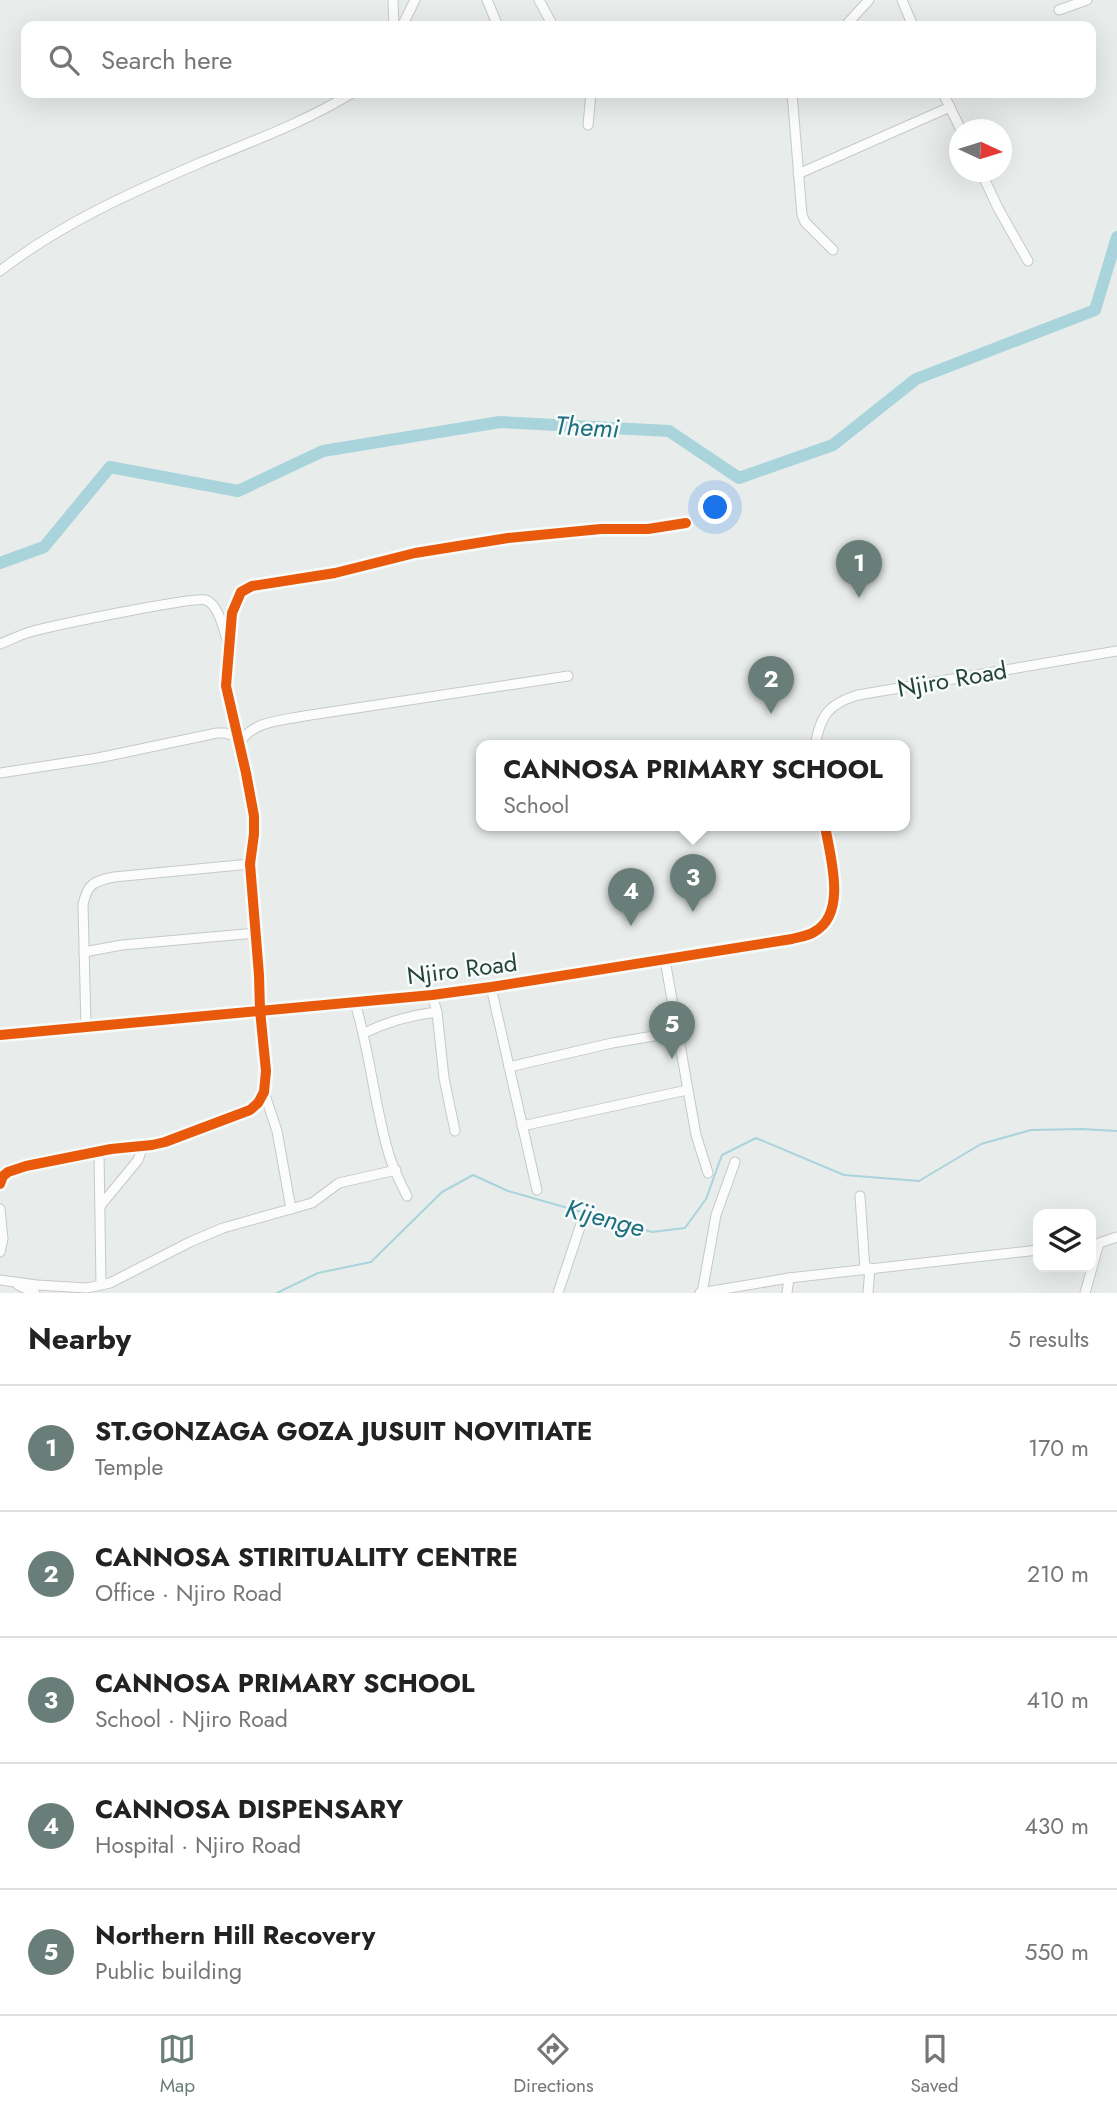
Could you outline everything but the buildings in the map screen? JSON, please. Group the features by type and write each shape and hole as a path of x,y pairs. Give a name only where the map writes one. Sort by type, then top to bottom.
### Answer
{"street":[{"path":"393,0 394,21"},
{"path":"404,21 415,0"},
{"path":"487,0 496,21"},
{"path":"539,0 550,21"},
{"path":"850,21 869,0"},
{"path":"902,0 909,21"},
{"path":"1059,10 1087,0"},
{"path":"0,271 106,205 287,127 342,98"},
{"path":"588,125 591,98"},
{"path":"792,98 802,215 805,222 833,250"},
{"path":"946,98 956,119"},
{"path":"798,174 950,107"},
{"path":"986,182 1028,261"},
{"path":"291,1209 277,1131 264,1092 266,1071 250,864 254,816 226,686 232,613 236,600 241,592 252,586 335,573 415,553 508,538 601,529 648,529 687,523"},
{"path":"0,644 30,632 204,599 212,604 216,611 230,648"},
{"name":"Njiro Road","path":"816,740 823,716 844,699 1117,651"},
{"path":"238,740 250,729 303,716 568,676"},
{"path":"0,773 98,758 217,733 225,733 238,740"},
{"name":"Njiro Road","path":"0,1035 491,988 792,939 815,932 830,914 834,898 833,874 826,831"},
{"path":"86,1027 83,905 86,892 99,880 250,864"},
{"path":"84,952 122,945 256,933"},
{"path":"665,960 695,1135 708,1173"},
{"path":"491,988 537,1190"},
{"path":"432,995 455,1131"},
{"path":"355,1003 364,1033 388,1155 407,1196"},
{"path":"364,1033 403,1017 437,1013"},
{"path":"509,1067 612,1043 678,1032"},
{"path":"522,1126 687,1090"},
{"path":"0,1184 3,1176 15,1170 127,1146 165,1142 242,1114 255,1106 264,1092"},
{"path":"101,1205 138,1160 143,1146"},
{"path":"93,1289 99,1262 99,1152"},
{"path":"735,1162 716,1214 701,1293 789,1278 1033,1251"},
{"path":"0,1280 93,1289 223,1228 312,1203 339,1183 396,1170"},
{"path":"860,1196 868,1293"},
{"path":"0,1209 3,1239 0,1252"},
{"path":"558,1293 582,1221"},
{"path":"1096,1244 1117,1237"},
{"path":"1084,1293 1089,1272"},
{"path":"787,1293 789,1278"},
{"path":"13,1282 35,1293"}],"waterway":[{"name":"Themi","path":"0,563 44,547 110,467 238,491 323,451 500,422 669,431 739,478 833,445 916,379 1095,310 1117,237"},
{"name":"Kijenge","path":"277,1293 318,1273 371,1262 442,1192 473,1175 508,1191 652,1232 685,1228 706,1199 722,1155 756,1138 844,1175 919,1181 981,1144 1031,1130 1117,1131"}],"cycle path":[{"path":"0,1184 8,1172 26,1166 111,1149 165,1142 250,1110 264,1092 266,1071 250,864 254,816 226,686 232,613 241,592 252,586 335,573 415,553 508,538 601,529 648,529 686,523"},
{"path":"0,1035 432,995 792,939 814,932 824,924 831,912 834,884 826,831"}],"place":[{"name":"ST.GONZAGA GOZA JUSUIT NOVITIATE","path":"859,598"},
{"name":"CANNOSA STIRITUALITY CENTRE","path":"771,714"},
{"name":"CANNOSA PRIMARY SCHOOL","path":"693,912"},
{"name":"CANNOSA DISPENSARY","path":"631,926"},
{"name":"Northern Hill Recovery","path":"672,1059"}]}
